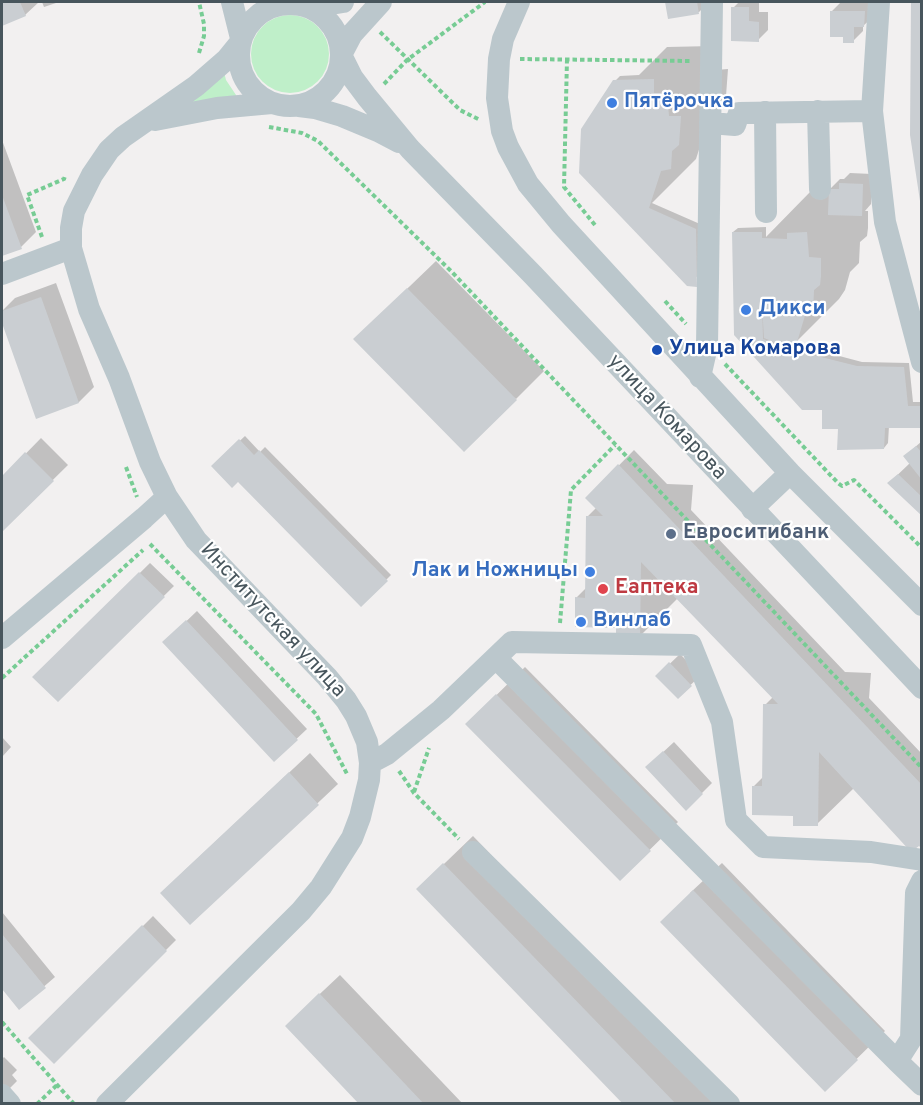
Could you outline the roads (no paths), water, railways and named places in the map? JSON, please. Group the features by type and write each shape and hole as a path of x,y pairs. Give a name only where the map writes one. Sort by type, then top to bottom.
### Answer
{"street":[{"path":"232,2 241,41"},
{"path":"285,4 314,10 335,30 340,44 338,73 332,86 308,104 299,106 279,106 254,92 245,80 240,67 238,52 241,41 248,25 259,14 272,7 285,4 320,6 343,2"},
{"path":"519,2 503,39 499,58 497,98 502,131 528,184 568,233 700,377 790,473 921,605"},
{"path":"700,377 707,346 712,2"},
{"path":"879,2 872,111 885,222 921,362"},
{"path":"341,55 352,34 374,9"},
{"name":"Институтская улица","path":"107,1104 301,911 321,887 352,838 369,780 378,759 346,700 327,677 196,540 167,497 150,462 119,378 89,309 71,248 74,211 92,175 109,150 123,137 196,86 227,58 241,41"},
{"name":"улица Комарова","path":"341,55 352,77 367,98 410,149 533,276 921,688"},
{"name":"Институтская улица","path":"141,124 217,108 272,103"},
{"name":"улица Комарова","path":"299,106 342,116 378,131 410,149"},
{"path":"818,111 820,189"},
{"path":"710,123 735,125 739,113 872,111"},
{"path":"765,112 766,212"},
{"path":"2,274 71,248"},
{"path":"752,509 790,473"},
{"path":"2,638 167,497"},
{"path":"378,759 441,710 512,642 691,645 722,722 736,820 763,847 871,852 921,860"},
{"path":"496,658 921,1086"},
{"path":"473,852 729,1104"},
{"path":"897,1061 911,1039 916,893 921,881"},
{"path":"2,1095 10,1104"}],"place":[{"name":"Пятёрочка","path":"612,103"},
{"name":"Дикси","path":"746,310"},
{"name":"Улица Комарова","path":"657,350"},
{"name":"Евроситибанк","path":"671,534"},
{"name":"Лак и Ножницы","path":"590,572"},
{"name":"Еаптека","path":"603,589"},
{"name":"Винлаб","path":"581,622"}]}
